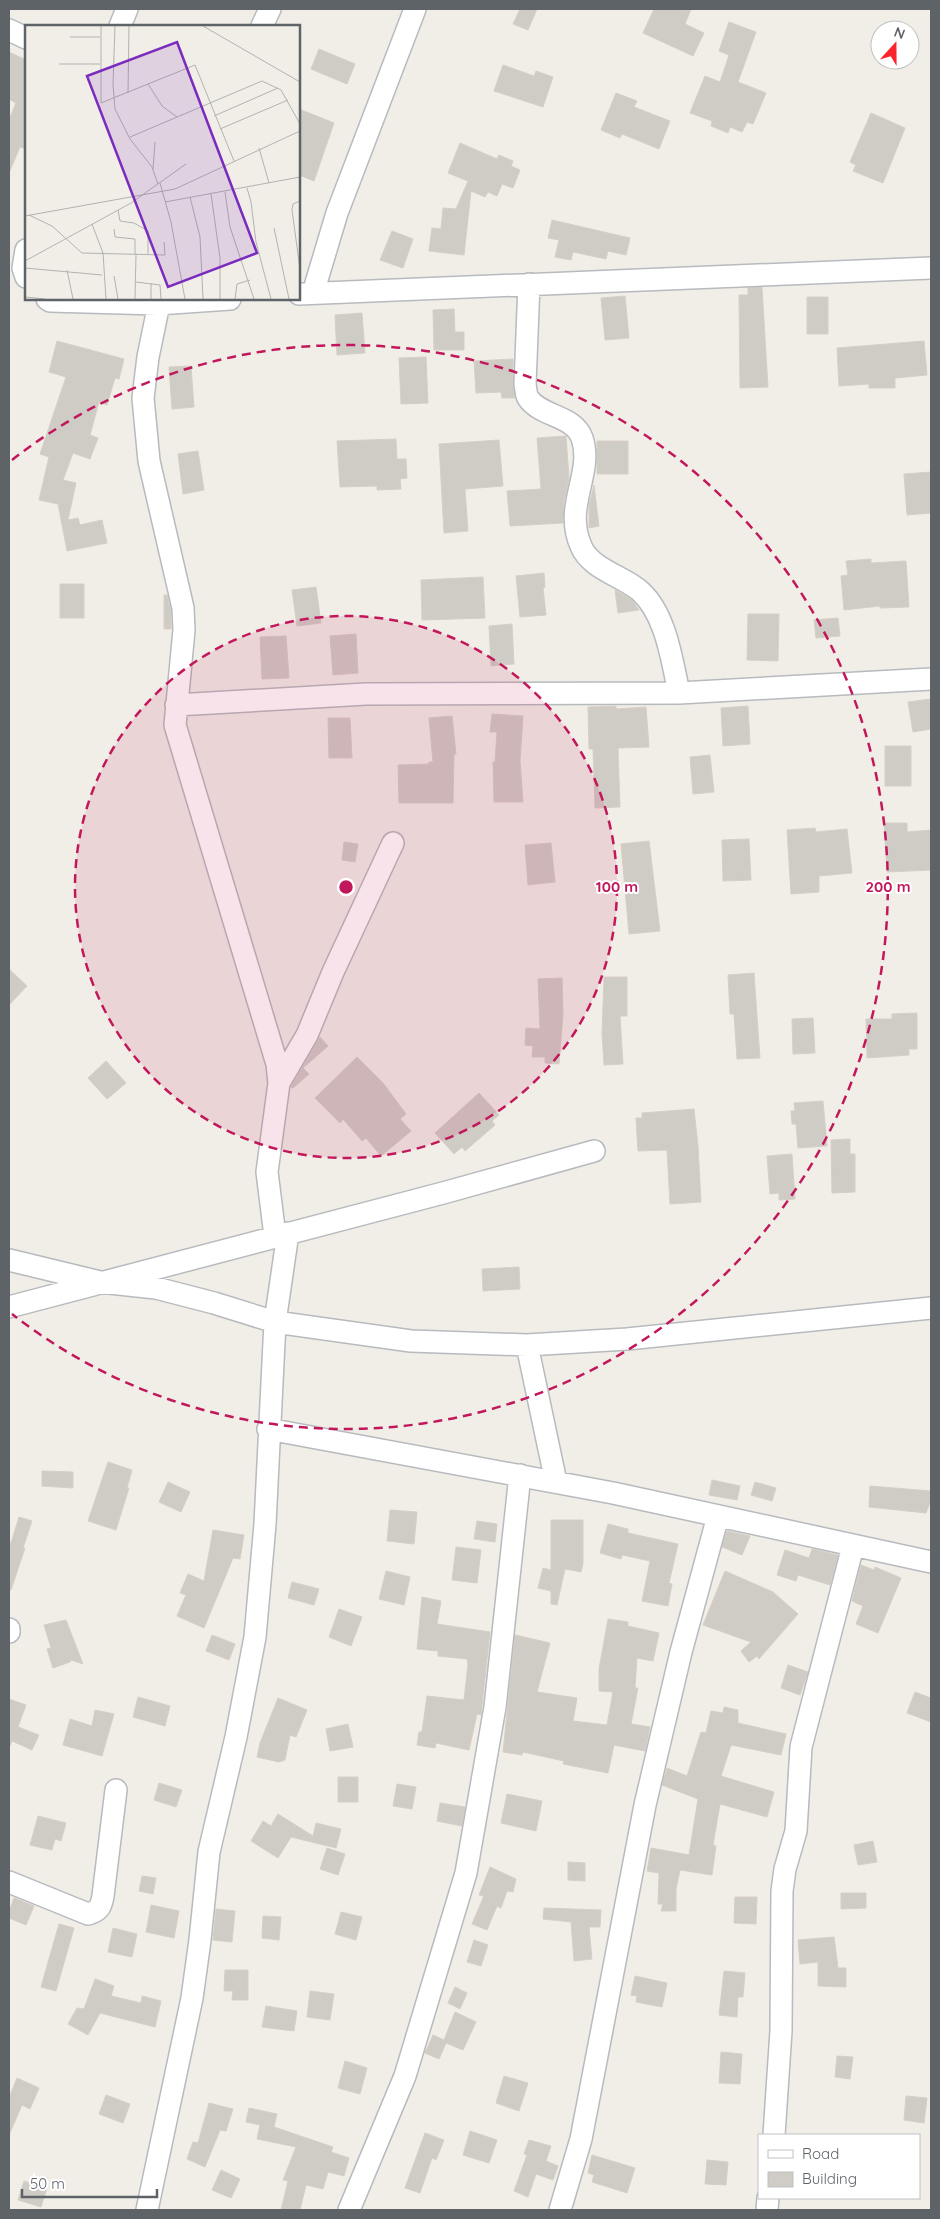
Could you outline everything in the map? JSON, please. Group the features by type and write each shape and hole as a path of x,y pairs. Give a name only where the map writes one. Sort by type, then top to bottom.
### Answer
{"street":[{"path":"120,25 127,9"},
{"path":"262,25 270,9"},
{"path":"415,9 306,294 931,268"},
{"path":"9,30 25,38"},
{"path":"25,254 22,268 25,275"},
{"path":"528,284 525,384 527,397 534,405 561,418 576,429 582,438 584,470 574,508 576,535 582,549 593,561 630,583 642,592 650,603 662,625 679,693"},
{"path":"48,300 194,300"},
{"path":"147,2210 192,1998 209,1852 236,1737 255,1637 265,1524 268,1428 282,1235 266,1172 279,1083 277,1064 175,726 184,630 183,608 149,461 143,398 159,301"},
{"path":"176,705 366,694 679,693 931,679"},
{"path":"279,1083 307,1035 333,972 393,843"},
{"path":"9,1306 443,1194 594,1152"},
{"path":"9,1260 100,1282 156,1288 214,1303 275,1322 411,1341 527,1345 627,1339 931,1308"},
{"path":"527,1345 556,1482"},
{"path":"268,1428 556,1482 931,1562"},
{"path":"349,2210 405,2076 466,1873 494,1707 520,1476"},
{"path":"560,2210 581,2139 645,1805 681,1652 718,1516"},
{"path":"774,2134 781,2031 782,1891 785,1869 796,1831 801,1747 853,1546"},
{"path":"9,1882 88,1914 96,1912 100,1907 103,1896 116,1790"}],"building":[{"path":"520,9 537,9 528,30 513,24"},
{"path":"654,9 691,9 685,24 704,33 693,56 643,33"},
{"path":"729,22 756,32 738,82 766,93 753,124 747,122 742,132 730,127 728,133 711,126 712,121 690,113 705,76 720,82 729,55 719,51"},
{"path":"319,49 355,64 347,84 311,69"},
{"path":"9,52 25,60 25,149 20,147 9,173 9,120 16,103 9,99"},
{"path":"503,65 534,76 536,71 553,77 543,107 494,91"},
{"path":"616,93 637,101 634,107 670,121 659,149 622,134 620,138 601,130"},
{"path":"300,109 334,123 314,181 300,175"},
{"path":"871,113 905,128 883,183 853,171 856,165 850,162"},
{"path":"460,143 497,159 499,155 513,161 511,166 520,170 513,188 502,184 497,196 488,192 485,197 471,191 464,255 429,251 432,228 441,229 443,208 456,209 468,181 448,173"},
{"path":"552,220 630,238 626,255 608,251 606,259 573,252 571,260 555,257 559,240 548,238"},
{"path":"392,231 413,239 403,268 380,260"},
{"path":"762,287 768,387 740,388 739,295 748,295 748,288"},
{"path":"625,296 629,338 605,340 601,298"},
{"path":"807,297 828,297 828,334 807,334"},
{"path":"454,309 455,332 464,332 464,350 434,350 433,310"},
{"path":"362,313 365,353 337,355 335,315"},
{"path":"57,341 124,359 119,379 115,378 107,405 99,402 90,435 98,438 90,459 73,453 63,480 76,483 68,520 78,518 80,525 102,520 107,543 67,551 58,504 39,500 49,457 40,454 66,377 49,372"},
{"path":"924,341 927,375 895,378 895,388 869,388 869,384 839,386 837,348"},
{"path":"426,357 428,403 401,404 399,358"},
{"path":"513,359 515,398 502,398 501,392 476,393 474,361"},
{"path":"191,366 194,407 172,409 169,367"},
{"path":"566,436 569,478 564,502 563,523 510,526 507,491 541,489 537,438"},
{"path":"396,439 397,459 406,459 407,478 400,479 401,489 377,490 377,486 340,487 337,441"},
{"path":"499,440 503,486 465,489 468,531 444,533 439,444"},
{"path":"597,441 628,441 628,474 597,474"},
{"path":"198,451 204,490 183,494 178,454"},
{"path":"931,472 931,513 907,515 904,474"},
{"path":"594,485 599,526 589,528 589,505"},
{"path":"871,559 871,563 906,561 909,607 880,608 880,606 844,610 841,576 848,575 846,561"},
{"path":"544,573 545,587 543,588 546,615 520,617 516,576"},
{"path":"483,577 485,618 422,620 421,580"},
{"path":"60,584 84,584 84,618 60,618"},
{"path":"316,587 321,623 297,626 292,590"},
{"path":"615,590 632,600 639,610 618,613"},
{"path":"164,595 167,595 171,610 171,629 164,629"},
{"path":"748,614 779,614 778,661 747,660"},
{"path":"838,618 840,636 816,638 814,620"},
{"path":"512,624 514,664 491,666 489,626"},
{"path":"356,634 358,673 333,675 330,636"},
{"path":"286,636 289,678 262,679 260,637"},
{"path":"931,699 931,729 913,732 908,702"},
{"path":"616,706 616,709 646,707 649,747 618,748 620,807 595,808 593,749 589,749 588,707"},
{"path":"748,706 750,744 723,746 721,708"},
{"path":"492,714 523,716 520,761 523,802 494,802 493,762 495,762 497,732 490,732"},
{"path":"452,716 456,754 454,754 453,803 399,803 398,765 429,764 429,762 433,762 429,718"},
{"path":"328,718 350,718 352,758 329,758"},
{"path":"885,746 911,746 911,786 885,786"},
{"path":"710,755 714,792 693,794 690,757"},
{"path":"884,823 907,823 907,832 931,830 931,870 887,872"},
{"path":"815,828 816,832 847,829 852,873 819,876 819,892 791,894 787,830"},
{"path":"749,839 751,880 723,881 722,840"},
{"path":"649,841 660,931 629,934 621,844"},
{"path":"344,842 358,844 355,862 342,860"},
{"path":"551,843 555,882 528,885 525,845"},
{"path":"9,969 27,986 9,1005"},
{"path":"754,973 760,1058 737,1059 734,1014 730,1014 728,975"},
{"path":"604,977 627,977 627,1016 620,1016 623,1064 604,1065 602,1033"},
{"path":"562,978 563,1014 559,1064 545,1063 545,1057 532,1057 533,1046 525,1045 526,1028 540,1029 538,979"},
{"path":"917,1013 917,1049 909,1049 909,1055 867,1058 866,1019 892,1019 892,1014"},
{"path":"813,1018 815,1053 793,1054 792,1019"},
{"path":"320,1037 328,1046 303,1068 309,1074 293,1088 291,1087"},
{"path":"357,1057 383,1083 406,1114 400,1119 411,1131 381,1156 366,1138 362,1141 343,1119 340,1123 315,1098"},
{"path":"106,1061 126,1083 107,1099 88,1078"},
{"path":"479,1093 499,1115 492,1121 495,1125 465,1151 462,1147 454,1154 435,1133"},
{"path":"823,1101 827,1146 798,1148 796,1124 792,1124 791,1111 795,1111 794,1103"},
{"path":"694,1109 701,1202 670,1204 667,1150 638,1151 636,1118 642,1118 642,1113"},
{"path":"850,1139 850,1154 855,1154 855,1192 832,1193 831,1140"},
{"path":"792,1154 795,1199 779,1200 779,1193 770,1194 767,1156"},
{"path":"519,1267 520,1289 483,1291 482,1269"},
{"path":"108,1462 132,1470 127,1488 129,1488 116,1530 88,1521"},
{"path":"42,1471 73,1472 73,1488 42,1486"},
{"path":"712,1480 740,1486 737,1500 709,1495"},
{"path":"168,1482 190,1492 181,1512 159,1502"},
{"path":"755,1482 776,1488 772,1501 751,1495"},
{"path":"870,1486 931,1491 931,1500 926,1513 869,1507"},
{"path":"390,1510 417,1512 414,1544 387,1541"},
{"path":"19,1517 32,1521 11,1590 9,1590 9,1543 11,1543"},
{"path":"551,1520 583,1520 583,1563 581,1572 565,1569 557,1605 551,1604 551,1591 538,1588 543,1568 551,1570"},
{"path":"477,1521 497,1524 495,1542 474,1539"},
{"path":"608,1524 628,1529 628,1533 678,1544 669,1583 672,1584 668,1606 642,1601 650,1561 622,1555 621,1559 600,1553"},
{"path":"213,1530 244,1535 240,1559 233,1558 204,1628 177,1616 186,1595 180,1593 188,1574 204,1581"},
{"path":"727,1531 750,1536 742,1555 722,1547"},
{"path":"456,1547 481,1550 477,1583 452,1580"},
{"path":"812,1549 838,1555 830,1585 798,1575 796,1581 777,1575 785,1550 809,1558"},
{"path":"861,1565 874,1570 875,1567 901,1578 878,1633 856,1624 863,1606 852,1601"},
{"path":"386,1571 410,1577 404,1605 379,1599"},
{"path":"725,1571 773,1592 798,1614 759,1659 757,1656 749,1662 741,1651 751,1642 703,1625"},
{"path":"292,1582 319,1589 314,1605 288,1598"},
{"path":"422,1597 441,1601 437,1624 490,1632 481,1715 477,1714 469,1750 436,1743 435,1748 417,1745 419,1732 422,1732 427,1696 464,1700 468,1664 467,1659 438,1656 438,1651 417,1649"},
{"path":"339,1609 362,1617 351,1646 329,1637"},
{"path":"608,1619 628,1622 628,1626 659,1633 653,1661 637,1658 635,1688 638,1688 631,1724 650,1727 645,1751 614,1745 608,1773 563,1764 564,1761 523,1752 522,1755 503,1752 515,1635 550,1643 537,1692 577,1698 573,1721 607,1725 613,1692 599,1691 599,1669"},
{"path":"66,1620 83,1664 71,1660 53,1668 47,1649 51,1648 44,1625"},
{"path":"212,1635 235,1644 229,1660 206,1651"},
{"path":"788,1665 808,1672 800,1695 781,1688"},
{"path":"915,1692 931,1698 931,1722 907,1713"},
{"path":"138,1697 170,1706 165,1726 133,1717"},
{"path":"278,1698 307,1710 296,1737 290,1735 285,1760 279,1762 257,1757 260,1743"},
{"path":"9,1699 26,1705 18,1727 39,1735 32,1750 12,1741 9,1746"},
{"path":"724,1707 738,1710 738,1723 786,1734 781,1755 731,1745 721,1776 774,1792 767,1817 720,1804 713,1845 716,1846 712,1875 680,1870 676,1889 676,1911 661,1911 663,1904 658,1904 659,1873 647,1871 651,1848 689,1855 698,1799 662,1785 667,1768 687,1776 701,1732 706,1733 711,1711 723,1713"},
{"path":"95,1710 114,1714 102,1756 63,1745 70,1719 92,1726"},
{"path":"348,1724 353,1747 330,1751 326,1729"},
{"path":"338,1777 358,1777 358,1802 338,1802"},
{"path":"159,1783 182,1790 176,1807 154,1800"},
{"path":"397,1784 416,1787 412,1809 393,1806"},
{"path":"507,1794 542,1801 536,1831 501,1823"},
{"path":"440,1803 465,1807 462,1826 437,1821"},
{"path":"278,1814 313,1836 316,1823 341,1829 336,1848 291,1837 278,1858 251,1841 263,1821 271,1826"},
{"path":"38,1816 66,1823 61,1841 55,1839 52,1850 30,1845"},
{"path":"873,1841 877,1862 858,1865 854,1845"},
{"path":"327,1848 345,1854 338,1875 320,1869"},
{"path":"568,1862 585,1863 585,1881 568,1880"},
{"path":"490,1867 516,1879 513,1892 507,1891 501,1908 497,1906 487,1930 472,1924 484,1896 479,1895"},
{"path":"142,1876 156,1878 153,1894 139,1891"},
{"path":"841,1893 866,1893 866,1908 841,1909"},
{"path":"735,1897 757,1897 756,1924 734,1923"},
{"path":"14,1898 34,1906 26,1925 9,1918"},
{"path":"151,1905 179,1911 174,1938 146,1932"},
{"path":"544,1908 601,1910 600,1927 589,1927 592,1959 574,1961 571,1922 543,1919"},
{"path":"216,1909 235,1911 232,1942 213,1940"},
{"path":"341,1912 362,1917 356,1940 335,1934"},
{"path":"263,1916 281,1917 279,1940 262,1938"},
{"path":"59,1924 74,1928 56,1991 41,1987"},
{"path":"113,1928 137,1934 132,1957 108,1952"},
{"path":"834,1937 838,1968 846,1968 846,1987 818,1986 818,1962 800,1964 798,1940"},
{"path":"474,1940 488,1945 481,1966 467,1962"},
{"path":"225,1970 248,1970 248,2000 232,2000 233,1991 224,1991"},
{"path":"724,1971 745,1973 743,1997 738,1997 737,2017 719,2015"},
{"path":"635,1976 667,1983 662,2007 636,2002 637,1996 631,1995"},
{"path":"95,1979 114,1986 111,1996 141,2003 142,1996 161,2001 155,2027 100,2013 88,2035 68,2024 77,2008 84,2009"},
{"path":"455,1987 467,1993 460,2009 448,2003"},
{"path":"310,1991 334,1994 330,2020 307,2017"},
{"path":"266,2006 297,2011 294,2031 262,2027"},
{"path":"455,2012 476,2022 463,2050 446,2043 439,2059 425,2053 433,2035 444,2040"},
{"path":"721,2052 742,2054 740,2084 719,2083"},
{"path":"837,2056 853,2057 850,2079 835,2077"},
{"path":"345,2061 367,2068 360,2094 338,2088"},
{"path":"504,2076 528,2083 519,2111 496,2103"},
{"path":"17,2078 39,2088 30,2109 22,2105 9,2135 9,2098"},
{"path":"106,2095 130,2104 123,2123 99,2114"},
{"path":"906,2096 927,2098 924,2123 904,2120"},
{"path":"209,2103 233,2109 226,2131 220,2130 205,2167 187,2159 193,2142 198,2143"},
{"path":"249,2108 277,2114 274,2127 333,2147 331,2152 349,2158 344,2176 328,2172 323,2189 306,2185 300,2210 281,2210 288,2181 283,2180 296,2147 257,2139 260,2125 246,2122"},
{"path":"470,2131 497,2140 489,2163 463,2155"},
{"path":"425,2133 444,2140 436,2160 432,2158 420,2193 405,2188"},
{"path":"529,2140 551,2146 546,2161 558,2166 553,2180 536,2174 528,2197 514,2191 527,2155 524,2154"},
{"path":"592,2155 635,2168 627,2193 592,2182 594,2175 588,2173"},
{"path":"707,2160 728,2162 726,2185 705,2184"},
{"path":"221,2170 240,2179 231,2198 212,2190"},
{"path":"24,2181 47,2188 41,2207 18,2200"}]}
